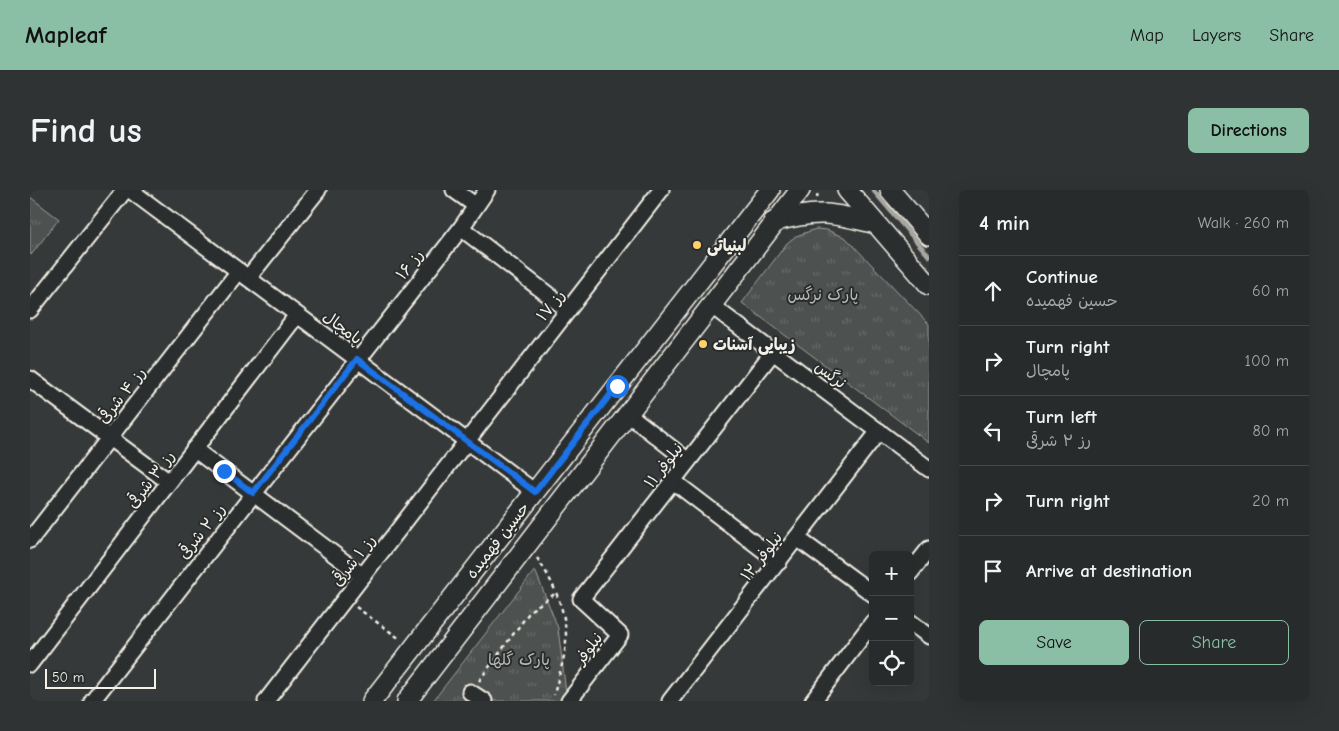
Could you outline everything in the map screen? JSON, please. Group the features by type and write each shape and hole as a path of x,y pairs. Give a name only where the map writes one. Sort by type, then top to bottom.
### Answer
{"main road":[{"name":"حسین فهمیده","path":"372,701 770,190"},
{"name":"حسین فهمیده","path":"407,701 712,306 773,222 800,190"},
{"path":"848,190 929,285"},
{"path":"890,190 929,235"},
{"path":"773,222 798,214 831,213 876,224"},
{"path":"535,492 556,508"}],"street":[{"path":"30,310 125,190"},
{"name":"پامچال","path":"130,190 146,195 244,275 535,492"},
{"name":"رز ۴ شرقی","path":"30,540 109,438 244,275 318,190"},
{"path":"454,190 475,206"},
{"name":"رز ۱۶","path":"357,359 460,228 487,190"},
{"name":"رز ۱۷","path":"467,441 661,190"},
{"path":"460,228 568,310"},
{"name":"نرگس","path":"712,306 929,469"},
{"name":"رز ۳ شرقی","path":"30,664 297,315"},
{"name":"نیلوفر ۱۱","path":"581,599 773,352"},
{"name":"رز ۲ شرقی","path":"92,701 357,359"},
{"path":"30,379 169,482"},
{"path":"633,418 688,461"},
{"name":"نیلوفر ۱۲","path":"670,701 879,431"},
{"name":"رز ۱ شرقی","path":"266,701 467,441"},
{"path":"194,449 363,576"},
{"path":"673,481 779,562"},
{"path":"797,538 869,591"},
{"path":"914,568 929,549"},
{"name":"نیلوفر","path":"569,701 620,635 581,599"},
{"path":"914,625 929,636"},
{"path":"813,701 869,627"},
{"path":"470,692 484,701"}],"path":[{"path":"536,556 550,577 563,614 566,641 553,701"},
{"path":"470,692 531,610 556,593"},
{"path":"345,599 413,649"}],"green space":[{"path":"30,197 59,219 31,255 30,254"},
{"name":"پارک نرگس","path":"816,229 827,230 846,238 929,324 929,443 742,303 787,243 796,236"},
{"name":"پارک گلها","path":"535,570 558,628 567,701 433,701"}],"waterway":[{"path":"873,190 929,256"}],"place":[{"name":"لبنیاتی","path":"697,245"},
{"name":"زیبایی آسنات","path":"703,344"}],"route":[{"path":"224,471 253,493 357,359 535,492 617,386"}]}
